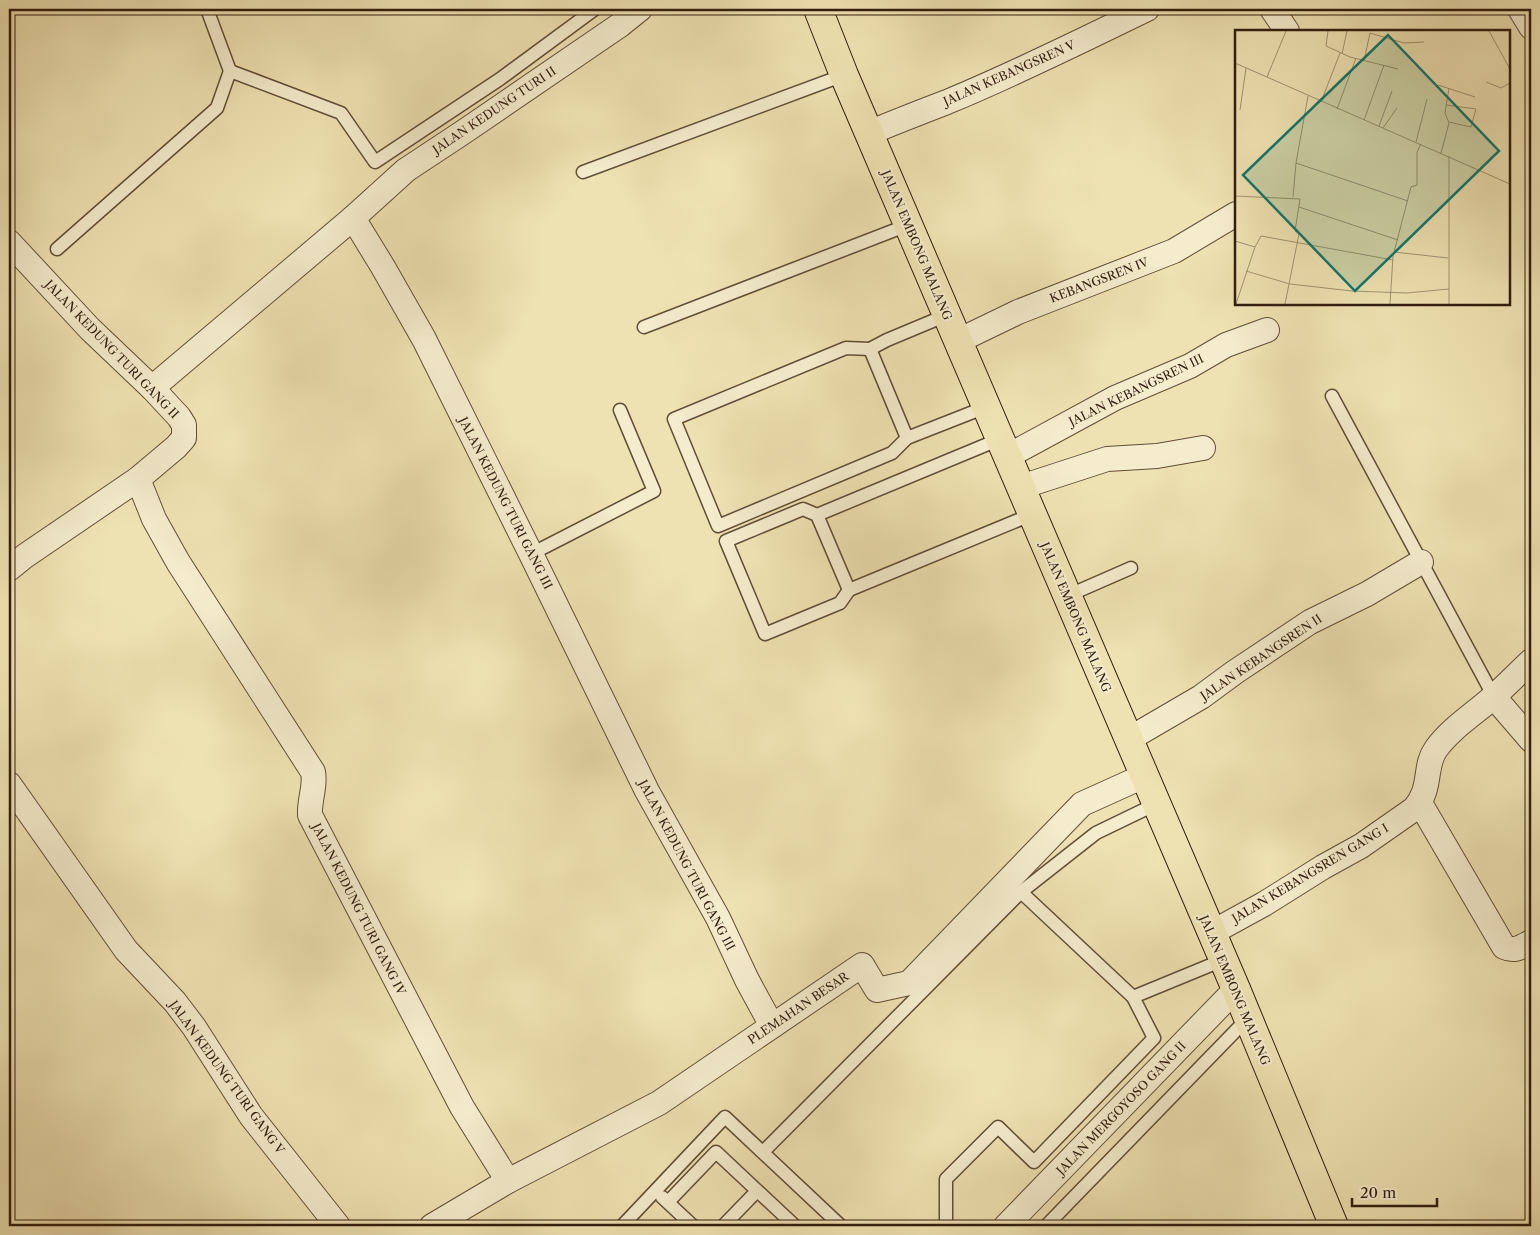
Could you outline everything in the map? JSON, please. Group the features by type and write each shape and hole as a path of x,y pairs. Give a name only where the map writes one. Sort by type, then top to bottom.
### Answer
{"main road":[{"name":"JALAN EMBONG MALANG","path":"822,10 844,75 1248,1018 1334,1226"}],"street":[{"name":"JALAN KEDUNG TURI II","path":"353,218 406,170 620,25 640,9"},
{"name":"JALAN KEBANGSREN V","path":"869,133 946,102 1147,9"},
{"path":"1520,9 1531,27"},
{"path":"1275,10 1286,30"},
{"name":"KEBANGSREN IV","path":"958,341 1018,312 1174,251 1235,215"},
{"path":"152,388 353,218"},
{"name":"JALAN KEDUNG TURI GANG III","path":"353,218 424,339 647,791 718,918 747,980 772,1026"},
{"name":"JALAN KEDUNG TURI GANG II","path":"9,242 90,328 152,388 184,425 184,438 138,479 25,556 9,569"},
{"name":"JALAN KEBANGSREN III","path":"1004,447 1190,366 1226,345 1267,330"},
{"path":"1020,487 1106,459 1157,456 1203,448"},
{"name":"JALAN KEDUNG TURI GANG IV","path":"138,479 154,519 174,556 312,772 314,779 310,815 462,1107 508,1182"},
{"name":"JALAN KEBANGSREN II","path":"1129,739 1200,697 1310,622 1367,594 1421,562"},
{"path":"1531,661 1494,697 1448,735 1436,748 1432,755 1426,791 1420,803 1504,947 1516,950 1531,942"},
{"path":"1494,697 1531,740"},
{"name":"PLEMAHAN BESAR","path":"432,1226 508,1182 660,1102 862,965 877,990 909,983 1082,804 1144,776"},
{"name":"JALAN KEDUNG TURI GANG V","path":"9,784 126,950 175,1002 194,1027 251,1116 338,1226"},
{"name":"JALAN KEBANGSREN GANG I","path":"1211,933 1264,904 1323,866 1361,846 1420,803"},
{"name":"JALAN MERGOYOSO GANG II","path":"1006,1226 1236,990"}],"lane":[{"path":"57,249 217,108 230,71 207,9"},
{"path":"230,71 341,113 375,162 500,79 595,9"},
{"path":"583,172 844,75"},
{"path":"644,327 908,225"},
{"path":"947,315 870,349 846,348 674,420 718,526 892,453 907,438 986,406"},
{"path":"870,349 907,438"},
{"path":"1332,396 1494,697"},
{"path":"531,554 654,491 620,410"},
{"path":"1004,447 817,515 803,509 726,541 765,634 840,603 849,590 1032,514"},
{"path":"817,515 849,590"},
{"path":"1067,596 1131,568"},
{"path":"762,1152 1021,892 1096,833 1156,804"},
{"path":"946,1226 946,1179 998,1127 1034,1162 1154,1038 1133,997 1021,892"},
{"path":"1133,997 1223,960"},
{"path":"1046,1226 1248,1018"},
{"path":"622,1226 725,1117 842,1226"},
{"path":"668,1202 716,1152 795,1226"},
{"path":"656,1190 693,1226"},
{"path":"723,1226 757,1191"}]}
